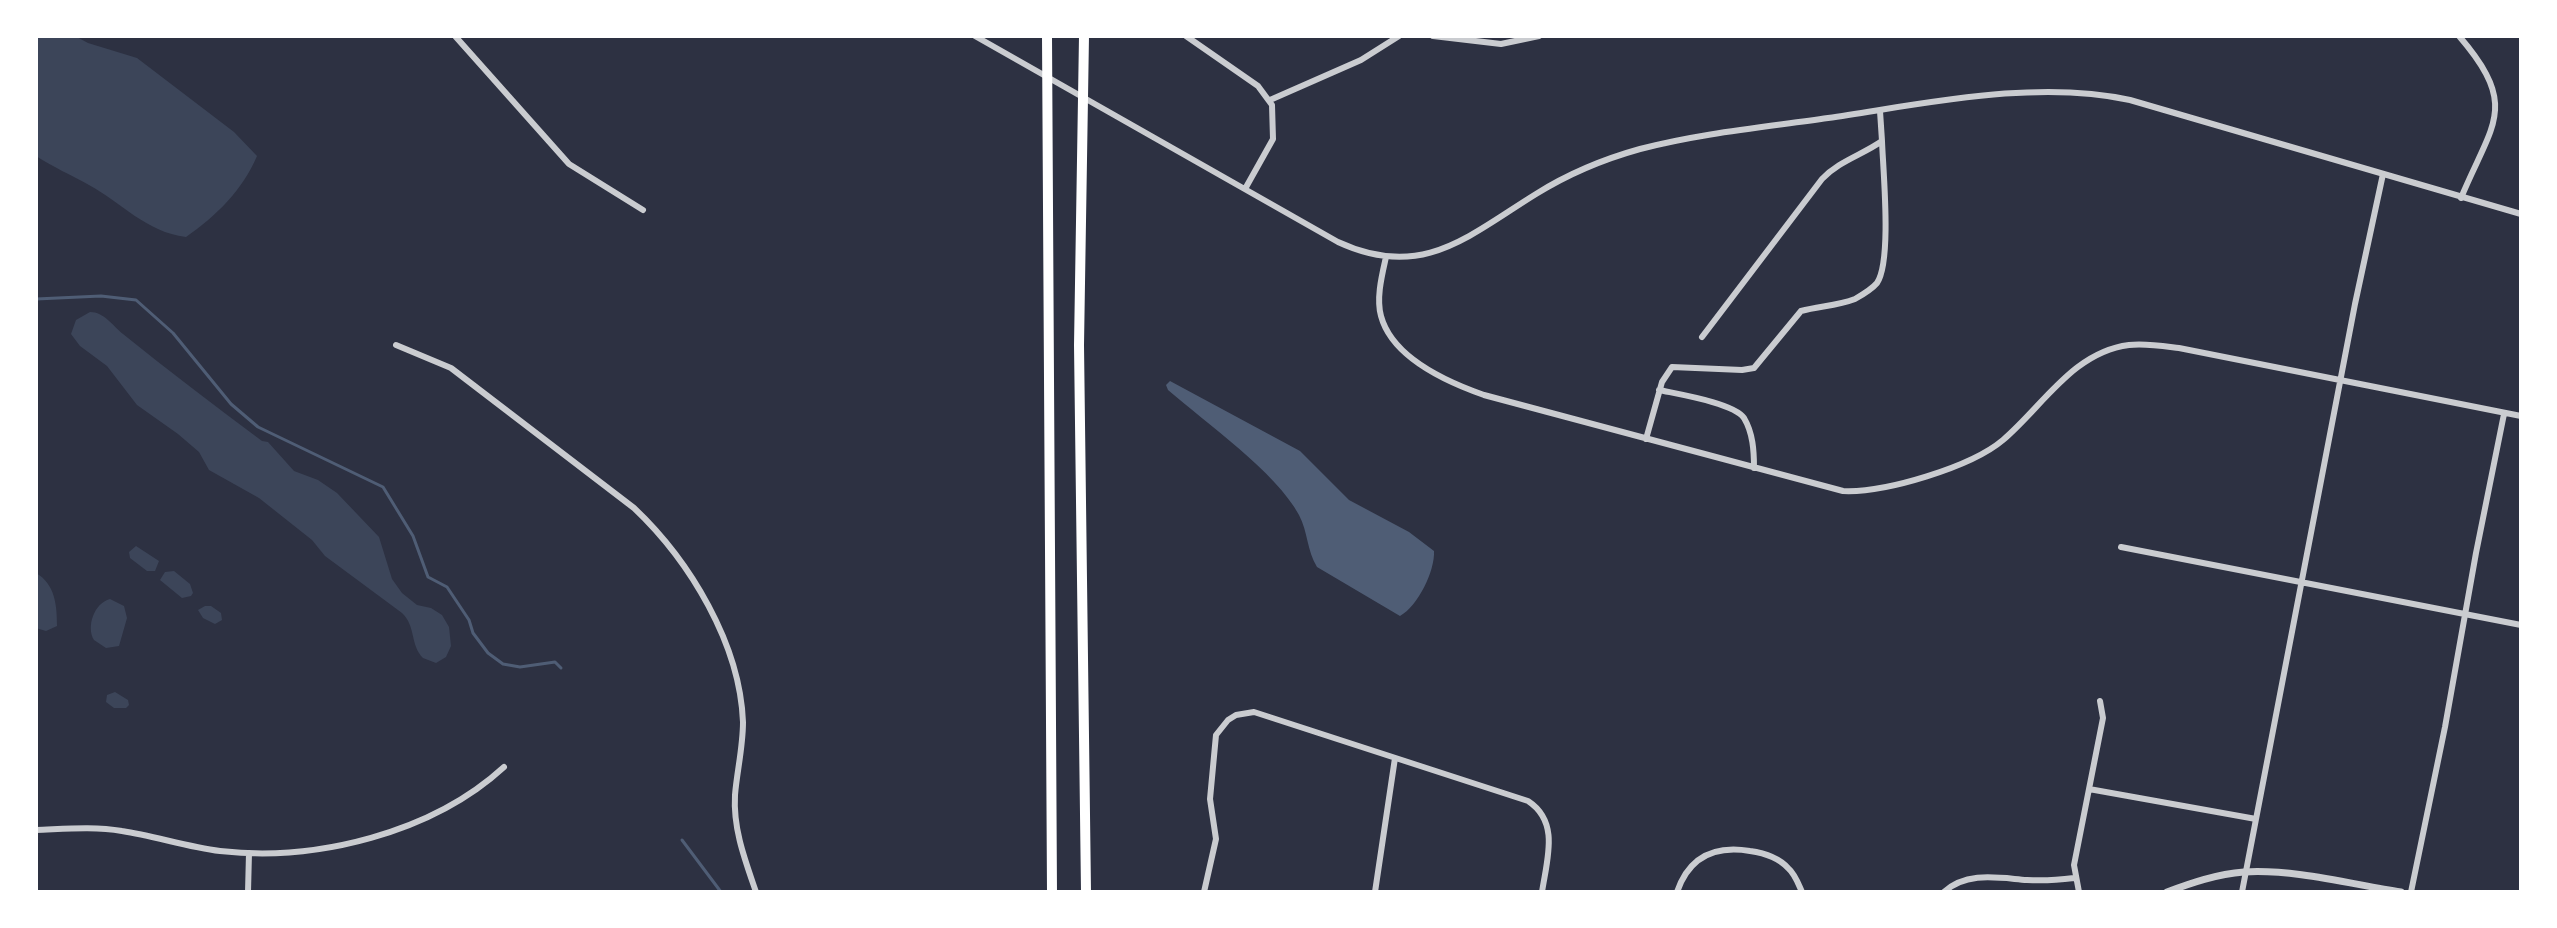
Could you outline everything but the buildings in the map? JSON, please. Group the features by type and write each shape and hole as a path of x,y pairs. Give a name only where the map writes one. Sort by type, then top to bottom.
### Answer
{"highway":[{"path":"1047,36 1052,892"},
{"path":"1084,36 1079,345 1086,892"}],"street":[{"path":"455,36 568,164 643,210"},
{"path":"975,36 1338,242 1386,257 1411,258 1446,249 1480,231 1562,179 1620,155 1699,137 2005,94 2084,92 2161,109 2521,214"},
{"path":"1186,36 1258,86 1270,100 1274,120 1273,139 1245,189"},
{"path":"1270,100 1361,60 1399,36"},
{"path":"1433,36 1501,44 1539,36"},
{"path":"2459,36 2492,83 2497,101 2493,125 2461,198"},
{"path":"1646,439 1665,373 1675,366 1742,370 1754,368 1798,313 1856,298 1878,282 1884,257 1885,206 1880,111"},
{"path":"1702,337 1822,179 1839,164 1882,141"},
{"path":"2242,892 2244,872 2303,583 2340,382 2383,174"},
{"path":"1386,257 1381,286 1380,314 1391,338 1420,362 1451,381 1484,395 1843,491 1873,490 1900,484 1986,451 2018,426 2051,391 2089,359 2102,352 2131,344 2179,348 2521,417"},
{"path":"396,345 451,368 634,508 655,528 683,566 704,600 721,636 741,695 743,724 735,796 736,823 739,844 756,892"},
{"path":"1659,390 1729,408 1742,415 1753,444 1754,468"},
{"path":"2411,892 2445,727 2504,414"},
{"path":"2121,547 2521,625"},
{"path":"2079,892 2074,878 2075,853 2103,717 2100,700"},
{"path":"1204,892 1216,839 1210,799 1216,735 1228,720 1246,713 1259,713 1528,801 1538,807 1548,823 1550,834 1542,892"},
{"path":"1376,892 1395,758"},
{"path":"36,830 122,831 194,847 249,853 329,846 384,833 451,805 480,787 504,767"},
{"path":"2089,789 2256,819"},
{"path":"1677,892 1686,871 1694,862 1711,852 1736,849 1771,856 1780,861 1795,876 1802,892"},
{"path":"248,892 249,853"},
{"path":"2167,892 2223,875 2244,872 2315,878 2401,892"},
{"path":"1944,892 1956,883 1979,878 2036,880 2074,878"}],"shaded area":[{"path":"36,36 75,36 88,43 137,58 234,132 257,156 244,180 227,202 186,237 172,234 146,223 101,192 36,156"},
{"path":"90,312 100,314 209,402 262,441 268,442 294,471 318,480 337,493 379,537 392,579 402,593 417,605 431,608 442,615 449,627 451,646 446,657 436,663 423,658 402,613 325,556 312,540 259,498 209,470 199,452 137,405 107,366 80,346 71,334 76,320"},
{"path":"1170,381 1300,451 1349,500 1409,532 1434,551 1432,568 1424,587 1407,611 1400,616 1317,567 1311,555 1302,521 1288,499 1257,465 1168,390 1166,385"},
{"path":"136,546 159,561 155,571 147,571 130,558 129,552"},
{"path":"174,571 190,584 193,593 191,596 182,598 160,580 165,572"},
{"path":"36,573 47,583 54,596 57,626 46,631 36,628"},
{"path":"110,599 124,606 127,618 119,646 106,648 94,640 91,622 100,605"},
{"path":"211,606 221,613 222,620 215,624 203,618 198,610"},
{"path":"115,692 128,700 129,705 126,708 114,708 106,702 107,695"}],"waterway":[{"path":"36,299 101,296 136,300 173,333 231,404 258,427 383,487 413,536 428,577 447,587 469,620 473,633 488,653 503,664 520,667 555,662 561,668"},
{"path":"682,840 721,892"}]}
